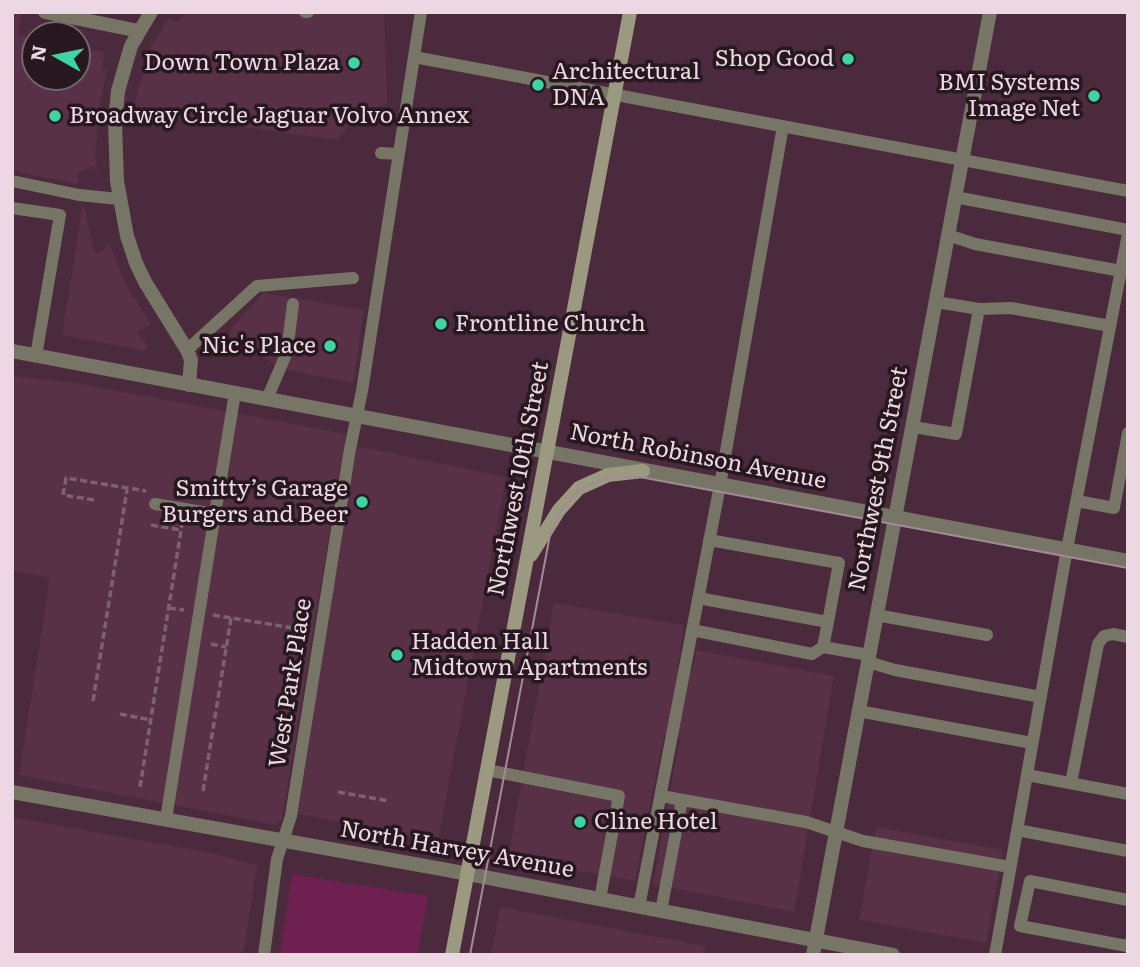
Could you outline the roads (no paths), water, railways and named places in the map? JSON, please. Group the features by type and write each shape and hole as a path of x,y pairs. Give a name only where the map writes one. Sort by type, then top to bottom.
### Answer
{"main road":[{"name":"Northwest 10th Street","path":"452,955 630,12"},
{"path":"526,563 559,510 579,488 608,475 643,471"}],"street":[{"path":"45,12 139,31"},
{"path":"151,12 139,31 124,67 118,92 114,154 119,199 127,236 145,282 187,350 191,360 189,385"},
{"name":"Northwest 9th Street","path":"813,955 990,12"},
{"name":"North Robinson Avenue","path":"12,351 1128,561"},
{"name":"North Harvey Avenue","path":"12,792 893,955"}],"lane":[{"name":"West Park Place","path":"264,955 276,859 290,816 421,12"},
{"path":"414,57 1128,191"},
{"path":"639,907 720,485 783,126"},
{"path":"381,153 399,154"},
{"path":"12,181 79,195 119,199"},
{"path":"36,356 60,215 79,195"},
{"path":"955,197 1128,232 1067,550 995,955"},
{"path":"12,208 60,215"},
{"path":"948,235 975,244 1121,271"},
{"path":"187,350 257,286 353,278"},
{"path":"936,302 979,309 1012,308 1110,326"},
{"path":"267,399 286,352 293,304"},
{"path":"913,427 956,434 979,309"},
{"path":"166,819 235,393"},
{"path":"1077,501 1114,508 1128,433"},
{"path":"153,498 215,514"},
{"path":"709,540 839,563 824,647"},
{"path":"698,598 828,622"},
{"path":"876,615 987,635"},
{"path":"692,630 813,654 824,647 868,659 895,670 1041,696"},
{"path":"1070,783 1098,644 1104,636 1128,636"},
{"path":"858,712 1032,743"},
{"path":"487,770 619,796 600,899"},
{"path":"1027,775 1128,794"},
{"path":"661,796 806,822 863,841 1010,867"},
{"path":"661,911 681,800"},
{"path":"1017,830 1128,851"},
{"path":"1127,946 1020,926 1030,881 1128,900"}],"tram line":[{"path":"470,955 550,535 561,510 580,489 608,477 640,477 1128,568"}],"place":[{"name":"Shop Good","path":"848,59"},
{"name":"Down Town Plaza","path":"354,63"},
{"name":"Architectural DNA","path":"538,85"},
{"name":"BMI Systems Image Net","path":"1094,96"},
{"name":"Broadway Circle Jaguar Volvo Annex","path":"55,116"},
{"name":"Frontline Church","path":"441,324"},
{"name":"Nic's Place","path":"330,346"},
{"name":"Smitty’s Garage Burgers and Beer","path":"362,502"},
{"name":"Hadden Hall Midtown Apartments","path":"397,655"},
{"name":"Cline Hotel","path":"580,822"}]}
